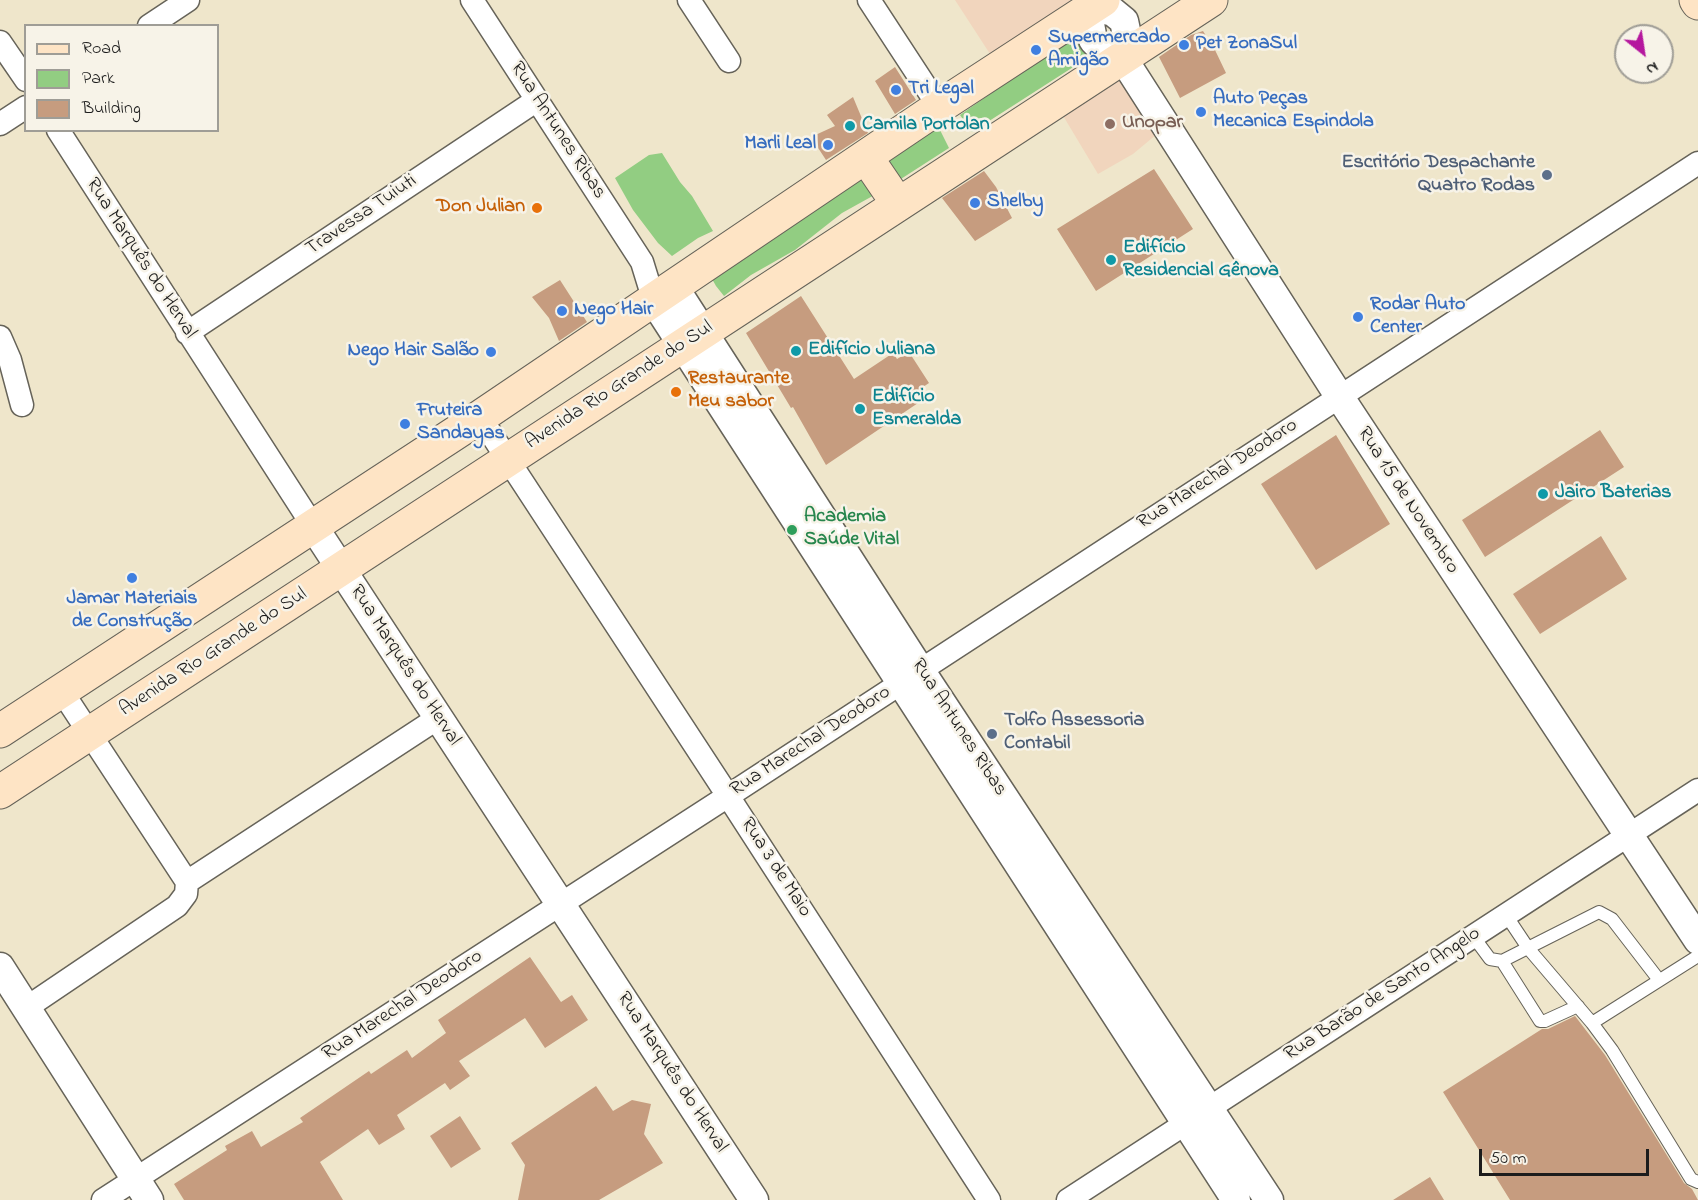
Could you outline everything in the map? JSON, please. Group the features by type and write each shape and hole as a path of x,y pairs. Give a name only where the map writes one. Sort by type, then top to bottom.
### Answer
{"main road":[{"name":"Avenida Rio Grande do Sul","path":"0,792 1211,0"},
{"path":"0,731 480,417 1095,2"},
{"path":"866,157 898,204"}],"street":[{"path":"152,24 188,0"},
{"name":"Rua Antunes Ribas","path":"472,0 1197,1116 1269,1200"},
{"path":"689,0 729,61"},
{"path":"869,0 939,107"},
{"name":"Rua 15 de Novembro","path":"1095,2 1090,24 1093,40 1103,50 1122,57 1339,396 1627,836 1697,956"},
{"path":"0,42 24,77"},
{"name":"Travessa Tuiuti","path":"187,333 537,100"},
{"path":"0,124 24,108"},
{"name":"Rua Marquês do Herval","path":"59,132 341,570 754,1200"},
{"name":"Rua Marechal Deodoro","path":"103,1200 142,1190 560,905 1698,163"},
{"path":"0,337 10,360 22,405"},
{"name":"Rua 3 de Maio","path":"480,417 728,795 989,1200"},
{"path":"26,1008 177,906 186,894 187,882 62,690"},
{"path":"187,882 438,718"},
{"name":"Rua Barão de Santo Angelo","path":"1068,1200 1698,790"},
{"path":"0,967 142,1190"},
{"name":"Rua Antunes Ribas","path":"1197,1116 1236,1200"}],"lane":[{"path":"1473,936 1490,959 1502,962 1599,912 1612,919 1659,980"},
{"path":"1506,915 1528,948 1612,1050 1691,1179 1698,1182"},
{"path":"1592,1023 1697,956"},
{"path":"1502,962 1540,1021 1545,1022 1578,1006"}],"shaded area":[{"path":"955,0 1070,0 1073,4 992,57"},
{"name":"Unopar","path":"1120,78 1157,134 1133,154 1098,174 1062,114 1090,99"}],"green space":[{"path":"1077,33 1092,55 972,132 960,115"},
{"path":"938,126 949,148 890,186 876,164"},
{"path":"662,153 713,231 698,238 672,256 658,243 633,210 615,178 649,155"},
{"path":"869,171 887,188 842,213 795,250 751,275 724,296 711,277"}],"building":[{"path":"1203,31 1226,73 1180,98 1159,57 1191,35"},
{"name":"Tri Legal","path":"895,67 916,100 895,114 875,81"},
{"path":"853,97 868,133 826,160 811,137 835,126 827,115"},
{"name":"Edifício Residencial Gênova","path":"1154,169 1193,229 1096,291 1057,229"},
{"name":"Shelby","path":"984,171 996,187 1012,218 975,241 942,198"},
{"name":"Nego Hair","path":"560,280 587,322 559,341 549,318 532,297"},
{"path":"801,296 854,379 893,353 897,359 909,352 929,383 917,391 921,401 826,465 793,407 791,408 746,333"},
{"name":"Jairo Baterias","path":"1600,430 1624,467 1485,557 1462,520"},
{"path":"1336,435 1390,524 1316,570 1261,484"},
{"path":"1601,536 1627,579 1540,634 1513,594"},
{"path":"530,957 561,1002 572,995 588,1020 545,1048 525,1018 459,1061 470,1076 450,1090 445,1083 397,1115 405,1129 379,1145 368,1129 320,1162 343,1200 184,1200 174,1184 227,1150 225,1146 252,1131 261,1147 303,1122 300,1118 369,1071 371,1074 407,1050 412,1058 446,1033 438,1020"},
{"path":"1575,1016 1605,1055 1684,1183 1692,1189 1698,1200 1510,1200 1443,1092 1542,1029 1548,1029"},
{"path":"596,1086 613,1111 632,1100 651,1104 644,1134 663,1163 599,1200 518,1200 525,1165 511,1143"},
{"path":"460,1116 481,1149 451,1168 430,1136"},
{"path":"1430,1177 1444,1200 1393,1200"}],"place":[{"name":"Pet ZonaSul","path":"1184,45"},
{"name":"Supermercado Amigão","path":"1036,50"},
{"name":"Tri Legal","path":"896,90"},
{"name":"Auto Peças Mecanica Espindola","path":"1201,112"},
{"name":"Unopar","path":"1110,124"},
{"name":"Camila Portolan","path":"850,126"},
{"name":"Marli Leal","path":"828,145"},
{"name":"Escritório Despachante Quatro Rodas","path":"1547,175"},
{"name":"Shelby","path":"975,203"},
{"name":"Don Julian","path":"537,208"},
{"name":"Edifício Residencial Gênova","path":"1111,260"},
{"name":"Nego Hair","path":"562,311"},
{"name":"Rodar Auto Center","path":"1358,317"},
{"name":"Edifício Juliana","path":"796,351"},
{"name":"Nego Hair Salão","path":"491,352"},
{"name":"Restaurante Meu sabor","path":"676,392"},
{"name":"Edifício Esmeralda","path":"860,409"},
{"name":"Fruteira Sandayas","path":"405,424"},
{"name":"Jairo Baterias","path":"1543,494"},
{"name":"Academia Saúde Vital","path":"792,530"},
{"name":"Jamar Materiais de Construção","path":"132,578"},
{"name":"Tolfo Assessoria Contabil","path":"992,734"}]}
